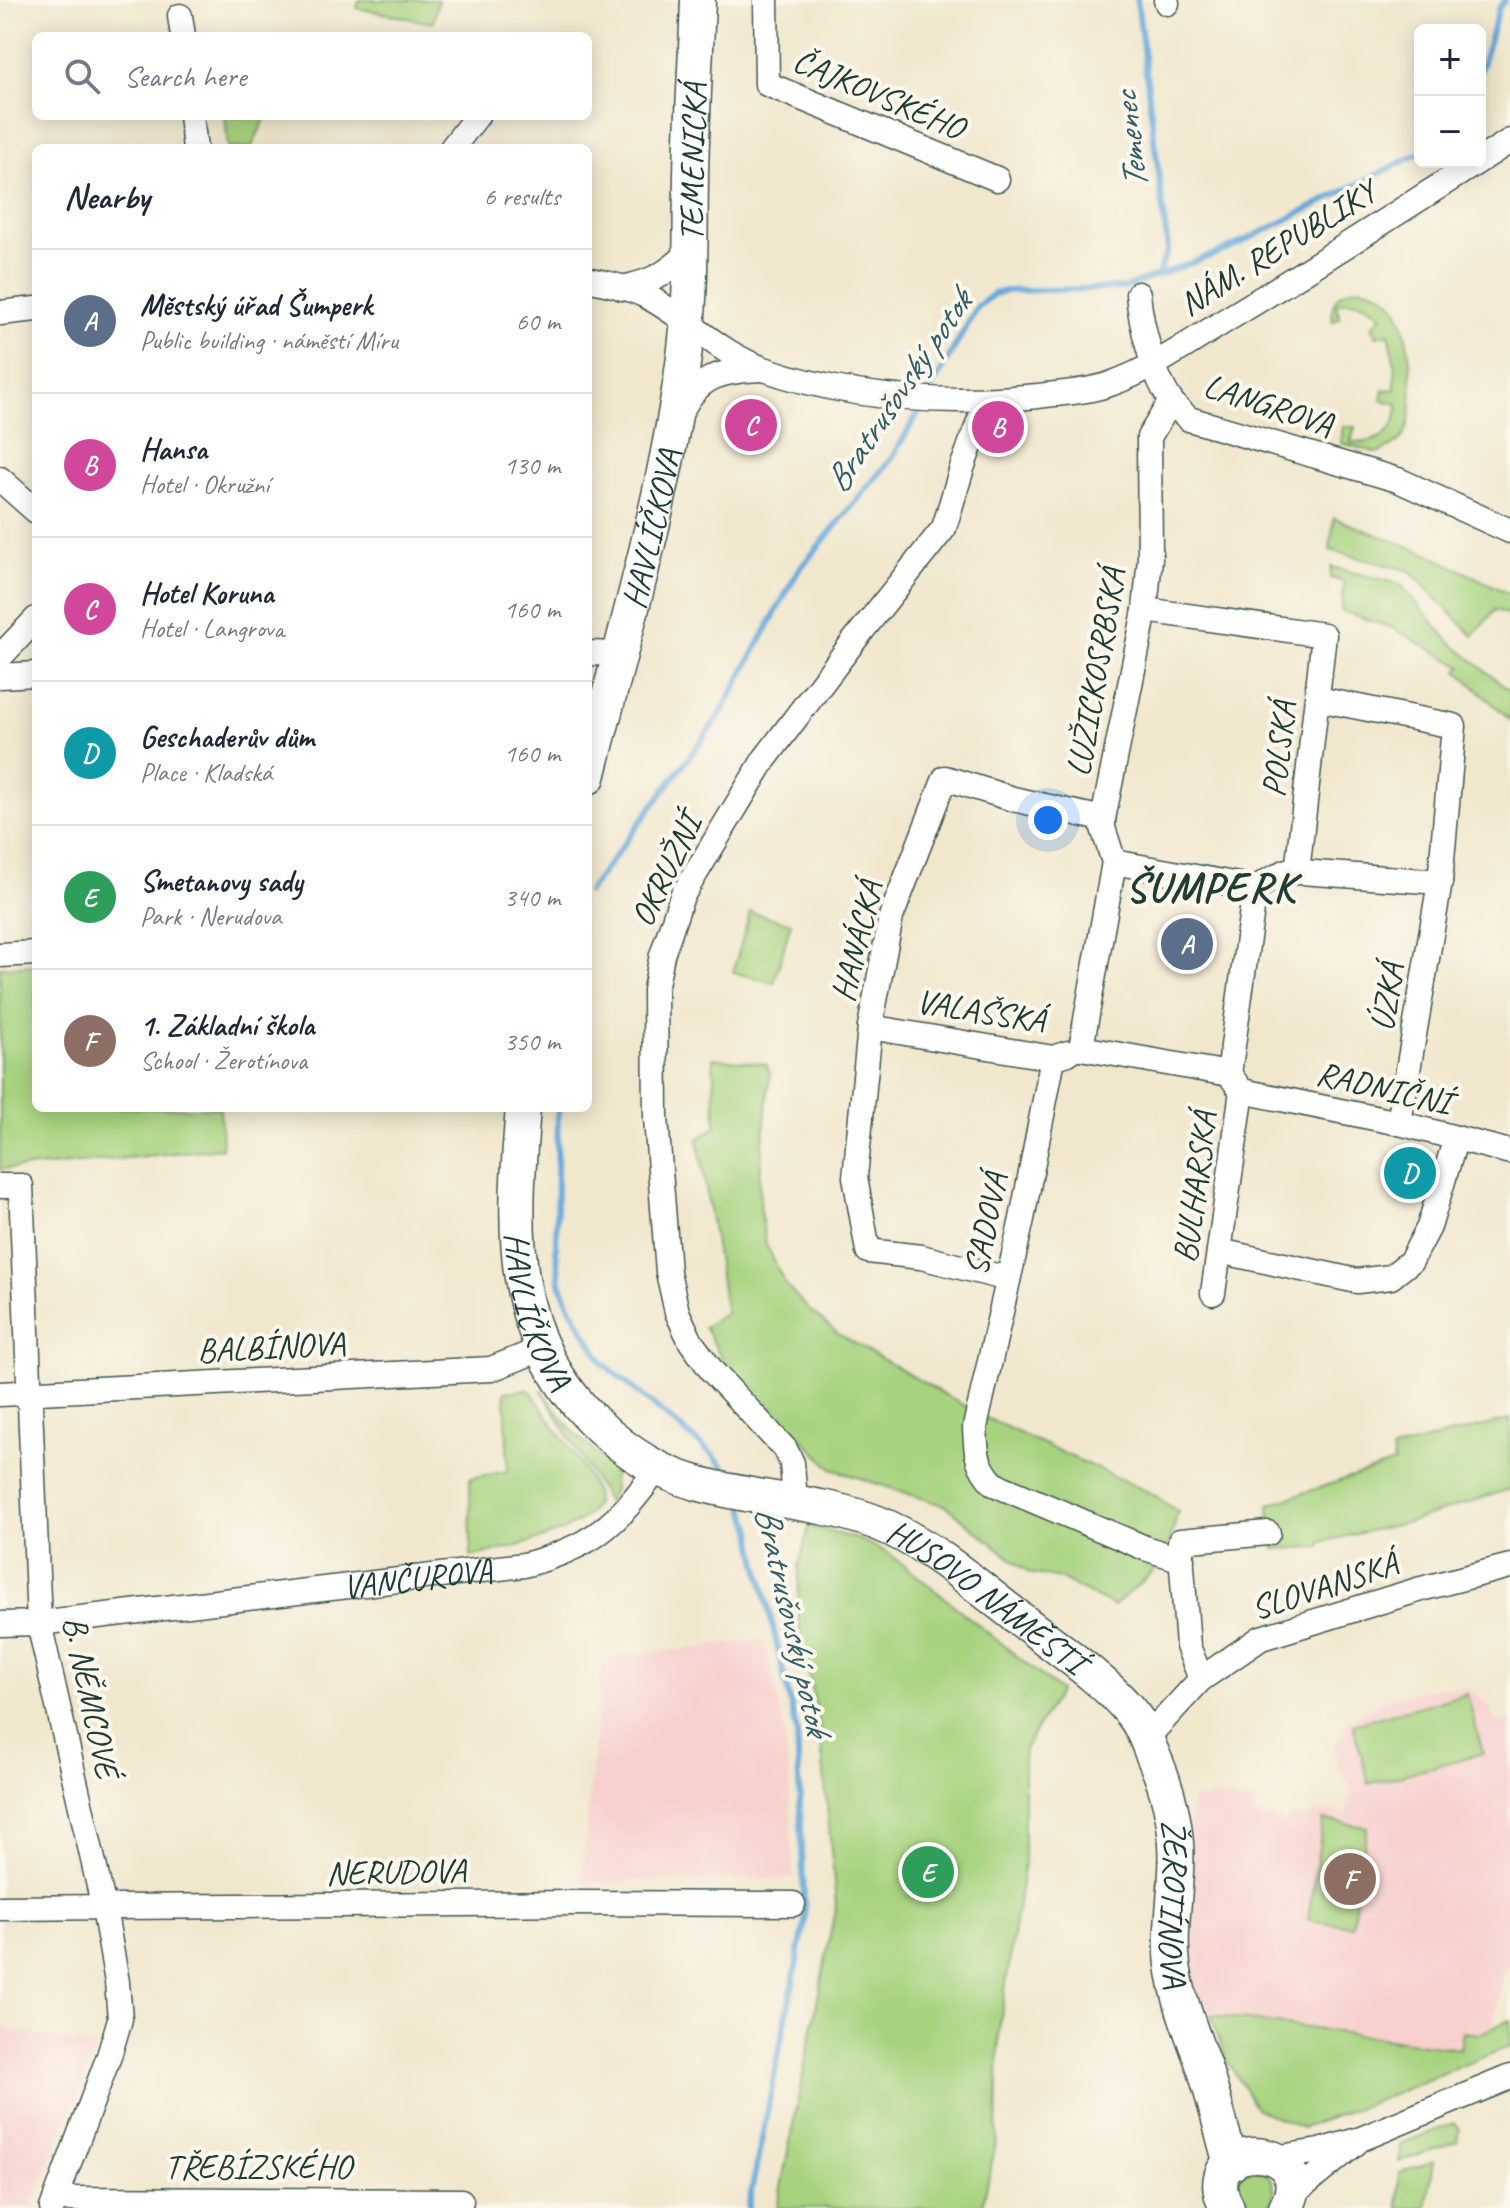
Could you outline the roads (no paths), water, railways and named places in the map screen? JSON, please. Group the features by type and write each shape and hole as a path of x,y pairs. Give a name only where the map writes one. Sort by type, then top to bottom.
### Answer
{"street":[{"name":"TEMENICKÁ","path":"688,323 698,0"},
{"name":"ČAJKOVSKÉHO","path":"766,0 767,84 997,179"},
{"path":"192,120 194,144"},
{"path":"455,144 474,120"},
{"name":"NÁM. REPUBLIKY","path":"1486,157 1508,146"},
{"name":"NÁM. REPUBLIKY","path":"1154,363 1467,168"},
{"path":"622,288 665,275 692,250"},
{"path":"592,280 643,294 727,351 761,369 866,395 925,400 987,400 1089,390 1130,376 1154,363"},
{"name":"LANGROVA","path":"1138,294 1141,321 1154,363 1171,401 1189,419 1398,480 1510,531"},
{"path":"0,313 32,309"},
{"name":"HAVLÍČKOVA","path":"592,746 604,654 672,433 688,323"},
{"path":"672,433 685,403 701,383 726,372 761,369"},
{"name":"OKRUŽNÍ","path":"795,1501 792,1463 785,1449 712,1371 691,1342 677,1312 668,1272 657,1136 655,990 662,955 682,896 743,793 809,699 944,528 987,400"},
{"name":"LUŽICKOSRBSKÁ","path":"1114,862 1103,819 1145,610 1150,558 1149,437 1171,401"},
{"path":"0,479 32,507"},
{"name":"POLSKÁ","path":"1145,610 1324,635 1297,872"},
{"path":"0,657 32,623"},
{"path":"0,676 32,674"},
{"name":"ÚZKÁ","path":"1318,699 1454,726 1440,882 1399,1123"},
{"name":"HANÁCKÁ","path":"1008,1279 921,1257 868,1251 855,1177 870,1027 891,917 945,778 1013,799 1103,819"},
{"path":"1081,1048 1114,862 1255,888 1287,871 1440,882"},
{"name":"BULHARSKÁ","path":"1213,1293 1255,888"},
{"path":"0,955 32,953"},
{"name":"VALAŠSKÁ","path":"870,1027 1053,1058 1081,1048"},
{"name":"RADNIČNÍ","path":"1081,1048 1236,1083 1510,1152"},
{"name":"SADOVÁ","path":"1053,1058 975,1427 976,1451 981,1470 994,1484 1145,1548 1182,1560"},
{"name":"HAVLÍČKOVA","path":"523,1112 517,1235 519,1272 541,1349 561,1385 590,1418 622,1447 657,1469"},
{"path":"1219,1251 1357,1281 1391,1277 1411,1261 1429,1227 1456,1138"},
{"name":"B. NĚMCOVÉ","path":"10,1186 30,1392 39,1623 104,1908 120,2019 54,2204"},
{"name":"BALBÍNOVA","path":"0,1394 491,1369 541,1349"},
{"path":"657,1469 725,1490 795,1501"},
{"name":"VANČUROVA","path":"0,1624 39,1623 524,1565 582,1545 618,1519 657,1469"},
{"name":"HUSOVO NÁMĚSTÍ","path":"795,1501 868,1520 912,1540 1088,1673 1134,1715 1146,1739"},
{"path":"1201,1679 1188,1646 1180,1541 1268,1533"},
{"name":"SLOVANSKÁ","path":"1146,1739 1201,1679 1261,1638 1421,1589 1510,1566"},
{"name":"ŽEROTÍNOVA","path":"1146,1739 1167,1786 1176,1842 1172,1962 1184,2018 1203,2067 1222,2194"},
{"name":"NERUDOVA","path":"0,1908 793,1904"},
{"name":"ŽEROTÍNOVA","path":"1203,2067 1269,2156 1288,2174 1292,2185 1288,2202"},
{"path":"1269,2156 1319,2151 1361,2139 1510,2077"},
{"path":"1288,2202 1361,2139"},
{"name":"ŽEROTÍNOVA","path":"1222,2194 1240,2157 1269,2156"},
{"name":"TŘEBÍZSKÉHO","path":"54,2204 461,2201"}],"waterway":[{"name":"Temenec","path":"1137,0 1168,250 1158,274"},
{"name":"Bratrušovský potok","path":"1486,52 1499,8 1505,0"},
{"name":"Bratrušovský potok","path":"929,393 978,306 994,294 1005,291 1124,288 1226,250 1414,156"},
{"name":"Bratrušovský potok","path":"592,887 719,717 798,571 892,458 924,403"},
{"name":"Bratrušovský potok","path":"558,1112 556,1250 560,1283 570,1307 603,1363 713,1455 733,1478"},
{"name":"Bratrušovský potok","path":"744,1507 752,1530 797,1732 805,1922 748,2208"}],"place":[{"name":"Hotel Koruna","path":"751,425"},
{"name":"Hansa","path":"998,427"},
{"name":"Městský úřad Šumperk","path":"1187,944"},
{"name":"Geschaderův dům","path":"1410,1173"},
{"name":"Smetanovy sady","path":"928,1872"},
{"name":"1. Základní škola","path":"1350,1879"}],"district":[{"name":"ŠUMPERK","path":"1211,886"}]}
